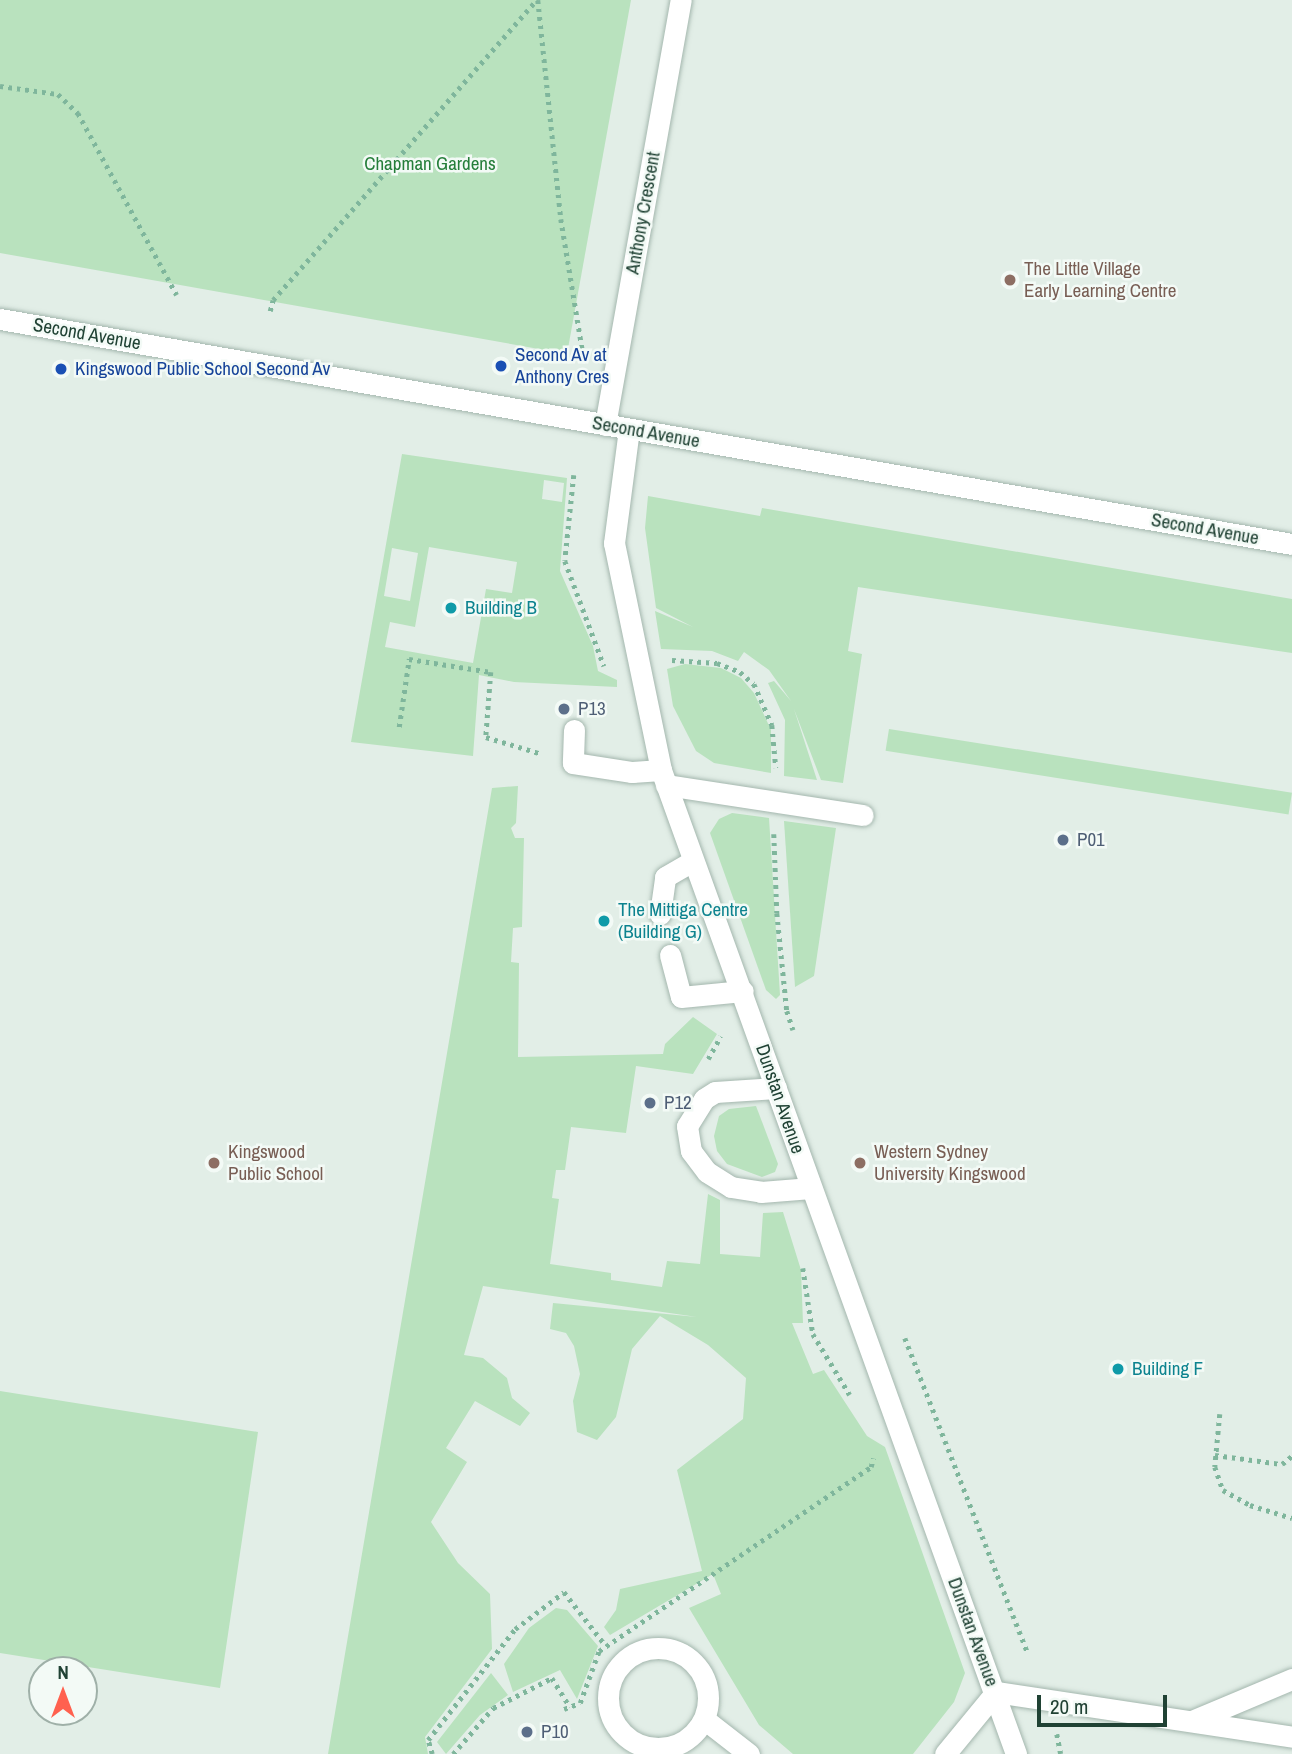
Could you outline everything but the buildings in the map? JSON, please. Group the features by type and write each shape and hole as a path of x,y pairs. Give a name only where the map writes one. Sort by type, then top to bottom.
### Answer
{"street":[{"name":"Anthony Crescent","path":"605,425 681,0"},
{"name":"Second Avenue","path":"0,319 1292,544"},
{"name":"Dunstan Avenue","path":"629,429 614,543 663,778 743,991 811,1188 996,1692 1016,1754"},
{"path":"574,730 573,762 863,815"},
{"path":"660,914 665,877 693,861"},
{"path":"670,955 681,998 743,991"},
{"path":"776,1088 715,1092 704,1099 687,1126 691,1152 707,1172 731,1187 761,1192 811,1188"},
{"path":"653,1649 681,1654 705,1682 708,1700 704,1719 694,1735 677,1745 659,1748 640,1745 624,1735 613,1719 611,1682 621,1666 635,1654 653,1649"},
{"path":"1190,1722 1292,1679"},
{"path":"945,1754 996,1692 1292,1737"},
{"path":"704,1719 748,1754"}],"path":[{"path":"271,311 274,300 537,0"},
{"path":"537,0 561,219 580,354 588,363"},
{"path":"0,86 58,94 78,113 177,295"},
{"path":"574,475 565,561 603,666 611,664"},
{"path":"399,727 409,659 491,671 486,737 573,762"},
{"path":"662,662 717,663 740,672 754,684 772,725 776,776"},
{"path":"774,826 787,1011 795,1036"},
{"path":"681,998 722,1033 704,1067"},
{"path":"802,1258 813,1334 835,1377 855,1401"},
{"path":"903,1334 1027,1651"},
{"path":"1220,1414 1215,1455 1223,1490 1250,1505 1292,1518"},
{"path":"453,1754 493,1708 552,1678 567,1708 580,1703 599,1651 871,1467 875,1446"},
{"path":"1215,1455 1282,1464 1292,1456"},
{"path":"432,1754 428,1740 514,1629 564,1592 606,1646"},
{"path":"1057,1730 1061,1754"}],"green space":[{"name":"Chapman Gardens","path":"0,0 631,0 567,354 0,253"},
{"path":"402,454 567,478 560,571 593,646 598,671 617,680 617,687 514,682 479,675 473,756 351,742","holes":["544,480 564,483 562,502 542,499","429,547 517,562 512,593 486,589 473,663 385,647 390,622 415,627","392,548 418,553 410,601 384,596"]},
{"path":"648,496 760,516 762,508 1292,599 1292,653 858,587 848,651 862,654 843,783 821,780 794,709 817,780 784,776 785,720 768,683 774,681 791,701 769,670 744,652 738,661 712,651 661,649 655,611 693,627 656,608 645,528"},
{"path":"685,664 721,668 741,678 754,693 771,730 771,773 714,763 696,751 673,706 667,669"},
{"path":"889,729 1292,793 1289,815 886,751"},
{"path":"518,786 516,823 511,828 515,838 524,838 522,927 513,928 511,962 519,963 518,1057 663,1054 665,1044 693,1017 717,1034 693,1074 636,1066 626,1133 571,1127 565,1170 556,1170 552,1198 559,1199 550,1264 611,1273 611,1280 662,1287 667,1261 700,1264 708,1194 720,1200 720,1254 760,1257 763,1213 783,1212 801,1270 803,1323 792,1323 813,1374 824,1370 867,1436 885,1447 965,1673 954,1702 913,1754 793,1754 759,1725 689,1608 721,1594 713,1574 610,1635 604,1627 616,1610 620,1589 702,1571 677,1470 743,1419 746,1378 708,1345 660,1316 632,1349 616,1417 597,1440 577,1432 573,1401 580,1374 574,1346 566,1333 550,1329 553,1303 697,1317 483,1286 464,1355 483,1358 507,1378 512,1398 530,1413 520,1426 475,1401 446,1448 467,1462 431,1522 458,1563 490,1594 492,1649 425,1737 428,1754 328,1754 492,788"},
{"path":"732,813 769,818 780,995 776,999 766,990 710,833 719,819"},
{"path":"784,821 836,828 814,976 795,987"},
{"path":"756,1106 778,1164 775,1172 762,1177 727,1164 717,1151 714,1136 719,1116 729,1109"},
{"path":"0,1391 258,1432 220,1688 98,1669 98,1656 28,1657 0,1653"},
{"path":"556,1608 567,1610 598,1646 577,1699 560,1670 513,1692 504,1664 529,1628"},
{"path":"491,1673 508,1695 480,1715 446,1754 437,1742"}],"place":[{"name":"The Little Village Early Learning Centre","path":"1010,280"},
{"name":"Second Av at Anthony Cres","path":"501,366"},
{"name":"Kingswood Public School Second Av","path":"61,369"},
{"name":"Building B","path":"451,608"},
{"name":"P13","path":"564,709"},
{"name":"P01","path":"1063,840"},
{"name":"The Mittiga Centre (Building G)","path":"604,921"},
{"name":"P12","path":"650,1103"},
{"name":"Kingswood Public School","path":"214,1163"},
{"name":"Western Sydney University Kingswood","path":"860,1163"},
{"name":"Building F","path":"1118,1369"},
{"name":"P10","path":"527,1732"}]}
